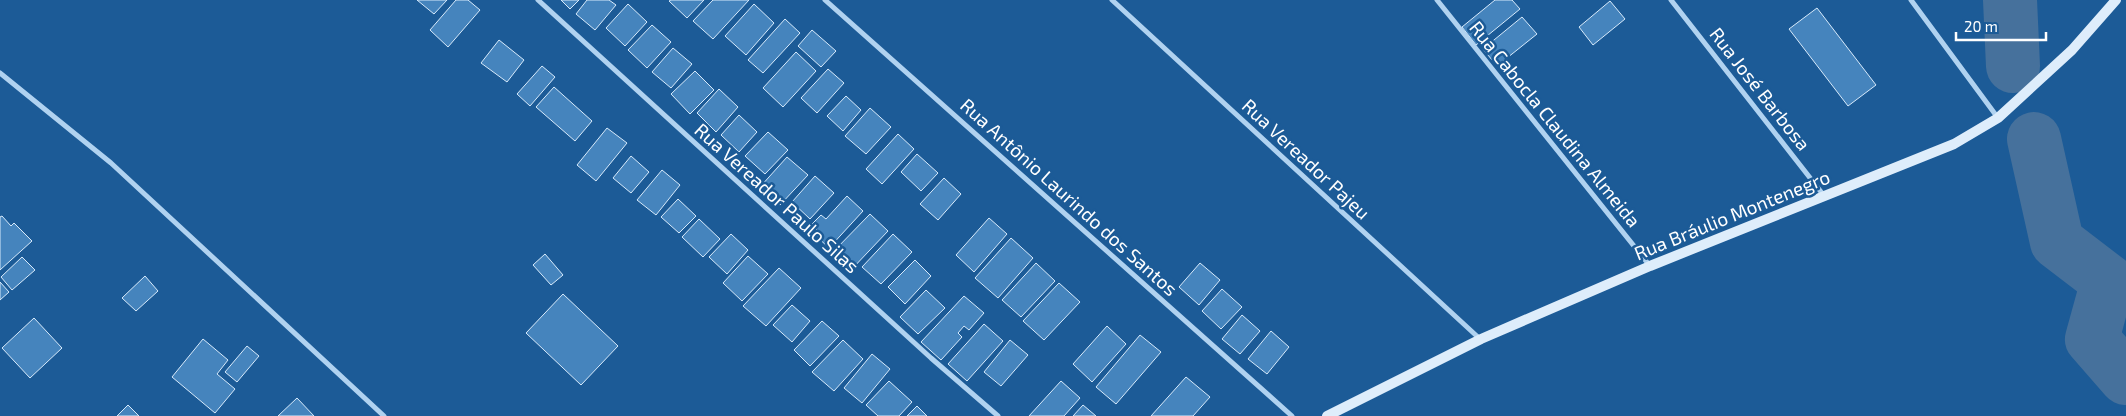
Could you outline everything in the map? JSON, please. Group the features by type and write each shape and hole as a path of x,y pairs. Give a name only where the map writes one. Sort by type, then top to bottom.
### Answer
{"street":[{"name":"Rua Vereador Paulo Silas","path":"538,0 931,358 998,416"},
{"name":"Rua Antônio Laurindo dos Santos","path":"825,0 1292,416"},
{"name":"Rua Vereador Pajeu","path":"1112,0 1481,339"},
{"name":"Rua Cabocla Claudina Almeida","path":"1437,0 1650,266"},
{"name":"Rua José Barbosa","path":"1671,0 1825,197"},
{"path":"1911,0 1998,118"},
{"name":"Rua Bráulio Montenegro","path":"1327,416 1481,339 1650,266 1954,144 1998,118 2072,50 2116,0"},
{"path":"0,73 110,164 384,416"}],"building":[{"path":"417,0 447,0 434,14"},
{"path":"456,0 468,0 480,10 448,47 430,30"},
{"path":"561,0 579,0 570,9"},
{"path":"587,0 609,0 616,5 595,30 576,14"},
{"path":"704,0 687,18 669,1"},
{"path":"713,0 749,0 713,39 693,21"},
{"path":"1495,0 1512,0 1520,9 1476,45 1462,27"},
{"path":"1610,1 1625,19 1593,45 1579,27"},
{"path":"628,4 647,22 625,46 606,28"},
{"path":"754,4 774,23 746,55 725,36"},
{"path":"1817,8 1876,85 1848,106 1789,29"},
{"path":"1522,17 1537,34 1497,66 1483,49"},
{"path":"785,19 800,33 763,73 748,60"},
{"path":"652,25 671,42 647,68 628,50"},
{"path":"812,30 836,51 821,67 798,46"},
{"path":"499,40 524,60 507,82 481,63"},
{"path":"673,48 692,64 671,88 652,72"},
{"path":"796,52 816,71 783,107 763,88"},
{"path":"542,66 555,77 530,106 517,94"},
{"path":"828,69 844,83 817,113 801,98"},
{"path":"695,71 714,90 690,114 671,94"},
{"path":"554,87 592,121 575,141 536,107"},
{"path":"719,89 738,107 716,132 697,113"},
{"path":"846,96 861,110 843,131 827,116"},
{"path":"870,108 891,127 866,154 845,136"},
{"path":"739,115 757,132 739,152 721,135"},
{"path":"607,128 627,143 596,181 577,165"},
{"path":"768,132 788,150 765,174 745,156"},
{"path":"898,134 914,149 882,184 866,169"},
{"path":"917,154 938,173 921,191 901,172"},
{"path":"631,156 649,172 631,193 613,178"},
{"path":"787,157 808,175 780,205 760,187"},
{"path":"662,170 680,185 656,215 637,200"},
{"path":"815,176 834,193 810,219 792,202"},
{"path":"944,178 961,194 938,220 920,204"},
{"path":"847,196 863,211 829,248 813,233 817,229 812,224 821,215 826,219"},
{"path":"678,199 696,216 679,233 661,217"},
{"path":"870,214 888,231 850,271 832,253"},
{"path":"2,216 11,226 14,223 32,241 0,270 0,217"},
{"path":"989,218 1007,234 974,272 956,255"},
{"path":"699,219 720,239 703,257 682,237"},
{"path":"731,234 748,250 727,274 709,257"},
{"path":"893,234 912,252 881,284 862,267"},
{"path":"1011,238 1033,258 998,298 975,278"},
{"path":"545,254 563,275 551,285 533,265"},
{"path":"748,256 768,274 742,301 723,283"},
{"path":"22,257 35,270 12,290 1,277"},
{"path":"915,260 931,276 905,304 888,287"},
{"path":"1036,263 1055,281 1021,317 1002,300"},
{"path":"1200,263 1220,280 1199,305 1179,287"},
{"path":"779,268 801,288 766,326 743,306"},
{"path":"145,276 158,291 136,311 122,298"},
{"path":"0,282 9,292 0,300"},
{"path":"1059,283 1080,302 1044,340 1023,321"},
{"path":"1222,289 1242,307 1221,329 1202,311"},
{"path":"926,290 945,308 918,334 900,317"},
{"path":"563,294 618,346 581,385 526,333"},
{"path":"964,296 984,313 969,330 964,326 958,333 962,337 941,360 921,342"},
{"path":"792,305 810,321 792,342 773,325"},
{"path":"1242,315 1260,331 1240,354 1222,339"},
{"path":"34,318 62,348 30,378 2,348"},
{"path":"822,321 839,336 810,366 794,350"},
{"path":"984,324 1003,341 967,381 948,364"},
{"path":"1107,326 1126,344 1092,382 1073,364"},
{"path":"1271,331 1289,347 1267,374 1248,359"},
{"path":"1140,335 1161,352 1116,404 1096,387"},
{"path":"203,339 228,360 217,374 235,389 215,413 172,377"},
{"path":"843,340 863,359 834,391 812,372"},
{"path":"1010,340 1028,355 1001,386 984,372"},
{"path":"247,346 259,356 237,382 225,372"},
{"path":"872,354 890,369 862,403 844,388"},
{"path":"1186,377 1210,397 1193,416 1151,416"},
{"path":"889,381 912,402 899,416 878,416 866,405"},
{"path":"1061,381 1080,398 1064,416 1029,416"},
{"path":"297,398 314,416 278,416"},
{"path":"128,405 139,416 117,416"},
{"path":"1083,405 1096,416 1073,416"},
{"path":"917,406 927,416 907,416"}],"waterway":[{"path":"2010,0 2013,66"},
{"path":"2034,139 2057,242 2108,281 2092,339 2126,378"}]}
